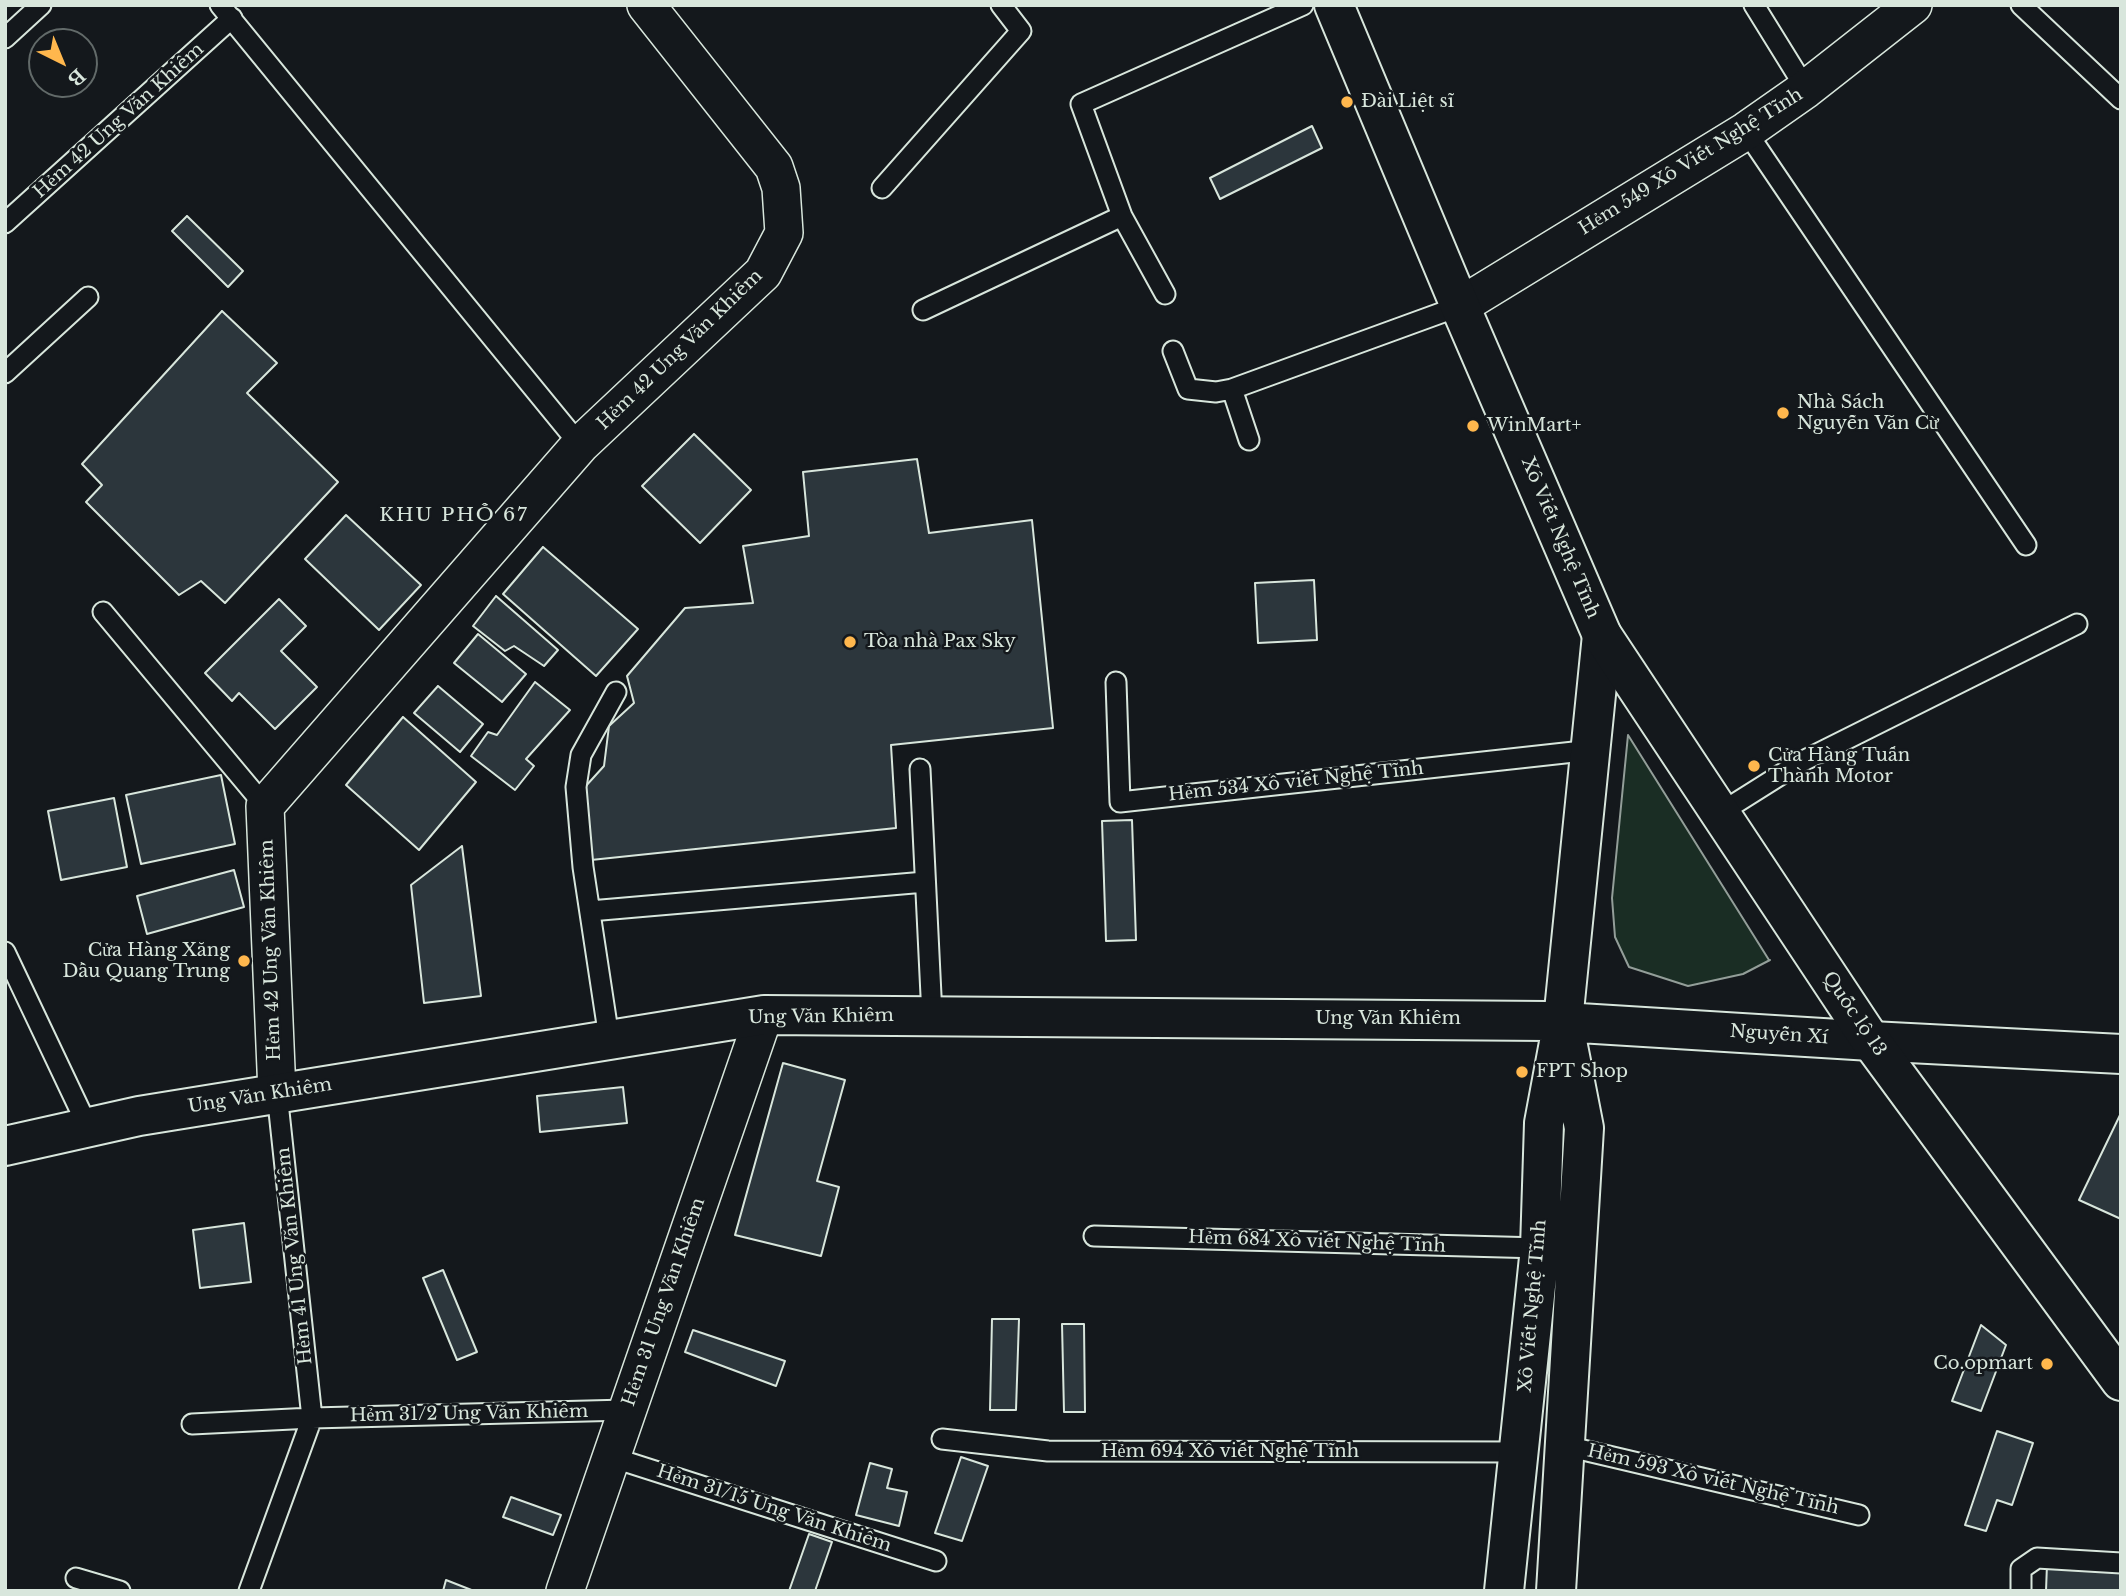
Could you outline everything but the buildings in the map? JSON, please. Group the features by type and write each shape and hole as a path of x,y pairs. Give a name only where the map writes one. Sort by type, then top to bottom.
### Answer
{"main road":[{"name":"Xô Viết Nghệ Tĩnh","path":"1334,5 1602,635 1563,1021 1544,1122 1540,1248 1504,1591"},
{"name":"Quốc lộ 13","path":"1602,635 1871,1041 2121,1381"},
{"name":"Ung Văn Khiêm","path":"5,1146 139,1116 764,1014 1563,1021"},
{"name":"Xô Viết Nghệ Tĩnh","path":"1556,1591 1584,1128 1563,1021"},
{"name":"Nguyễn Xí","path":"1563,1021 2121,1054"}],"street":[{"name":"Hẻm 42 Ung Văn Khiêm","path":"277,1093 265,806 580,444 763,273 784,233 781,188 774,167 646,5"},
{"name":"Hẻm 549 Xô Viết Nghệ Tĩnh","path":"1460,306 1746,131 1806,89 1913,5"},
{"name":"Hẻm 31 Ung Văn Khiêm","path":"565,1591 764,1014"}],"lane":[{"path":"5,38 41,5"},
{"path":"882,188 1021,31 1000,5"},
{"path":"1165,294 1122,216 1081,104 1303,5"},
{"path":"1754,5 1806,89"},
{"path":"2021,5 2121,99"},
{"name":"Hẻm 42 Ung Văn Khiêm","path":"5,223 226,12 580,444"},
{"path":"1746,131 2025,545"},
{"path":"923,310 1122,216"},
{"path":"5,373 88,297"},
{"path":"1173,351 1188,389 1216,392 1232,389 1460,306"},
{"path":"1232,389 1248,440"},
{"path":"103,612 265,806"},
{"path":"1720,813 1801,762 2077,624"},
{"name":"Hẻm 534 Xô viết Nghệ Tĩnh","path":"1116,682 1120,802 1592,750"},
{"path":"609,1038 590,911 576,786 581,755 616,692"},
{"path":"920,769 932,1016"},
{"path":"590,911 925,882"},
{"path":"5,952 88,1127"},
{"name":"Hẻm 41 Ung Văn Khiêm","path":"277,1093 312,1418"},
{"name":"Hẻm 684 Xô viết Nghệ Tĩnh","path":"1094,1236 1540,1248"},
{"name":"Hẻm 31/2 Ung Văn Khiêm","path":"192,1424 312,1418 626,1410"},
{"path":"249,1591 312,1418"},
{"name":"Hẻm 694 Xô viết Nghệ Tĩnh","path":"942,1439 1048,1451 1518,1452"},
{"name":"Hẻm 593 Xô viết Nghệ Tĩnh","path":"1566,1446 1859,1515"},
{"name":"Hẻm 31/15 Ung Văn Khiêm","path":"611,1457 936,1561"},
{"path":"2021,1591 2021,1569 2036,1558 2121,1563"},
{"path":"76,1578 120,1591"}],"green space":[{"path":"1628,735 1770,960 1743,974 1688,986 1629,967 1615,937 1612,898"}],"place":[{"name":"Đài Liệt sĩ","path":"1347,102"},
{"name":"Nhà Sách Nguyễn Văn Cừ","path":"1783,413"},
{"name":"WinMart+","path":"1473,426"},
{"name":"Tòa nhà Pax Sky","path":"850,642"},
{"name":"Cửa Hàng Tuấn Thành Motor","path":"1754,766"},
{"name":"Cửa Hàng Xăng Dầu Quang Trung","path":"244,961"},
{"name":"FPT Shop","path":"1522,1072"},
{"name":"Co.opmart","path":"2047,1364"}],"district":[{"name":"KHU PHỐ 67","path":"454,516"}]}
